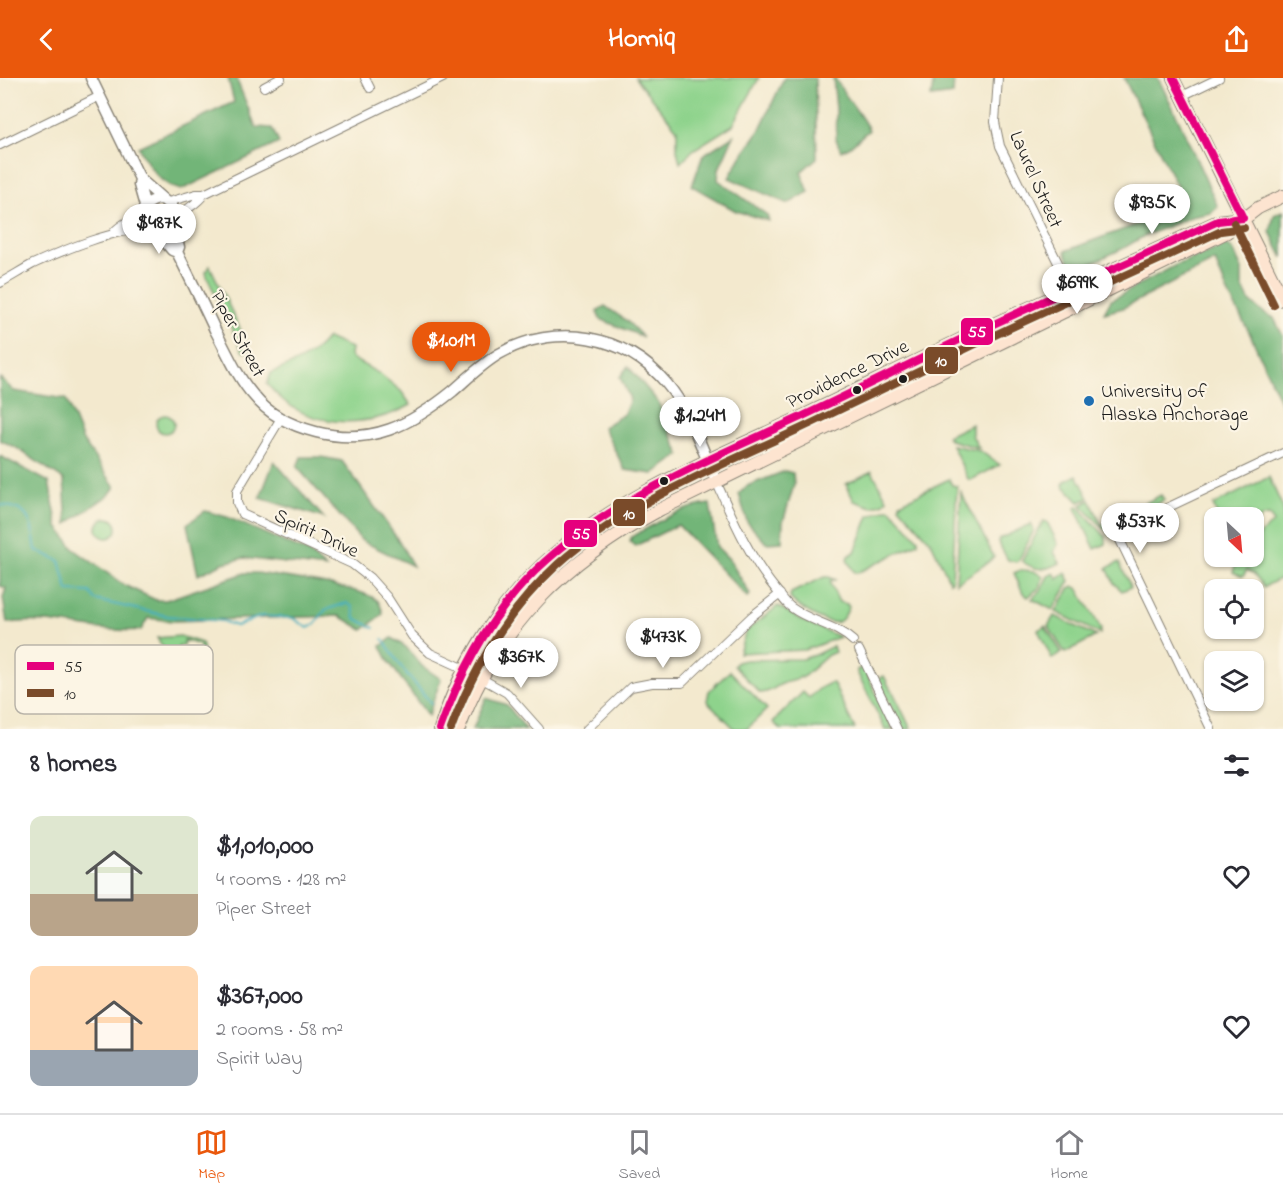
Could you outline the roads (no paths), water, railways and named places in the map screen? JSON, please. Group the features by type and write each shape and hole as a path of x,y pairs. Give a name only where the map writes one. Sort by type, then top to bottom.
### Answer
{"main road":[{"path":"1173,78 1283,300"},
{"path":"1243,218 1283,196"},
{"name":"Providence Drive","path":"440,729 465,669 495,620 552,555 587,527 614,510 707,461 929,355 1218,221 1243,218"},
{"name":"Providence Drive","path":"459,729 482,678 505,640 536,601 583,557 632,524 1227,232 1243,218"},
{"path":"1041,323 1047,316 1069,302 1072,296 1071,289"},
{"path":"929,355 939,374"}],"street":[{"name":"Piper Street","path":"91,78 140,179 175,212 174,222 179,247 177,252"},
{"path":"264,87 281,78"},
{"path":"365,78 370,88"},
{"path":"114,232 118,226 137,216 152,200 165,201 204,194 443,78"},
{"name":"Laurel Street","path":"998,78 995,122 1000,146 1071,289"},
{"path":"1182,96 1219,78"},
{"path":"0,145 100,96"},
{"name":"Piper Street","path":"140,179 139,185 144,208 143,224 177,252 233,365 254,398 281,418 308,430 339,437 364,436 389,430 418,417 499,355 522,344 537,338 586,337 626,351 653,369 668,384 680,403 717,481"},
{"path":"0,283 32,265 114,232 142,229 167,231 189,206 200,200 204,194"},
{"name":"Spirit Drive","path":"281,418 237,491 239,510 247,517 352,564 370,578 387,597 412,636 430,653 465,669 507,693 538,729"},
{"path":"1211,729 1120,540 1127,527 1283,453"},
{"path":"717,481 753,557 791,608 850,638"},
{"path":"587,729 631,687 645,683 682,683 736,630 780,594"},
{"path":"859,650 897,729"}],"waterway":[{"path":"0,505 18,510 28,518 36,550 60,561 68,591 90,592 95,600 168,616 222,621 236,626 262,616 293,618 308,628 316,623 325,610 347,603 353,607 355,618 374,628"},
{"path":"383,639 402,668 431,703"}],"place":[{"name":"University of Alaska Anchorage","path":"1089,401"}]}
